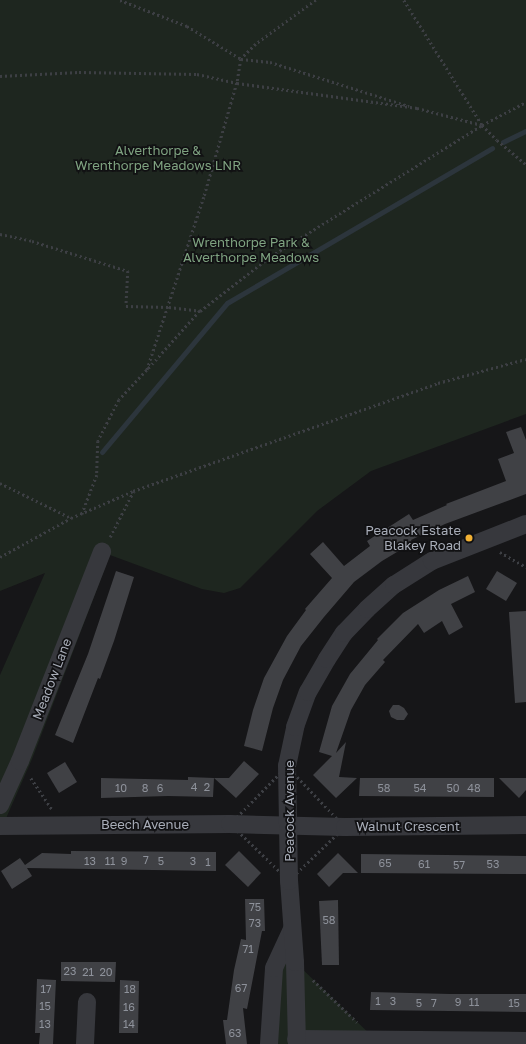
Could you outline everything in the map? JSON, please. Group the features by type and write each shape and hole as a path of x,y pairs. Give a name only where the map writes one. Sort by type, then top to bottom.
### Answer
{"street":[{"name":"Peacock Avenue","path":"297,1042 295,962 289,881 287,766 295,727 308,692 327,659 344,634 367,609 394,585 432,562 526,524"},
{"name":"Meadow Lane","path":"0,805 20,761 102,552"},
{"name":"Beech Avenue","path":"0,826 62,824 289,825"},
{"name":"Walnut Crescent","path":"289,825 526,825"},
{"name":"Peacock Avenue","path":"269,1044 274,968 292,929"},
{"path":"85,1044 86,1002"},
{"path":"297,1042 375,1039 526,1041"}],"path":[{"path":"120,0 187,26 241,59 270,62 417,108 482,125"},
{"path":"147,370 204,197 237,83 241,59 256,44 316,0"},
{"path":"404,0 482,125 497,140 526,164"},
{"path":"0,76 79,72 197,74 237,83 417,108"},
{"path":"82,514 97,475 98,441 118,400 200,311 270,256 482,125 526,102"},
{"path":"0,234 32,241 128,271 126,306 169,307 200,311"},
{"path":"0,557 71,518 134,491 438,383 526,359"},
{"path":"0,483 71,518"},
{"path":"102,552 134,491"},
{"path":"482,542 526,567"},
{"path":"20,761 62,824"},
{"path":"295,962 375,1039"}],"green space":[{"name":"Wrenthorpe Park & Alverthorpe Meadows","path":"0,0 526,0 526,414 371,471 317,511 240,588 224,593 202,589 110,555 32,759 0,832 0,675 45,573 0,591"},
{"path":"292,929 295,962 375,1039 353,1044 269,1044 274,968"}],"building":[{"path":"521,427 526,440 526,494 445,524 411,540 412,543 382,561 354,582 301,646 283,680 273,708 262,751 244,746 253,710 264,678 287,636 306,610 305,609 332,578 310,554 323,542 344,566 370,546 367,541 409,514 413,520 447,505 446,504 506,481 498,459 514,453 506,432"},
{"path":"116,571 134,577 114,641 73,743 55,735 88,654"},
{"path":"497,571 517,583 506,601 486,589"},
{"path":"468,576 475,592 451,604 463,627 449,635 442,621 424,633 418,624 383,660 385,662 365,685 351,710 336,753 346,742 339,777 357,778 336,798 313,775 332,756 319,752 332,706 350,674 378,640 377,639 403,613 439,590"},
{"path":"526,611 526,702 515,703 509,612"},
{"path":"393,705 399,705 404,708 408,714 404,720 397,720 391,717 389,711"},
{"path":"244,761 259,774 236,798 214,778 229,778"},
{"path":"65,762 77,782 59,793 47,773"},
{"path":"188,777 214,778 213,797 168,796 101,798 101,778 188,780"},
{"path":"360,778 494,778 494,797 359,796"},
{"path":"499,778 526,778 526,790 519,798"},
{"path":"71,851 216,852 216,871 27,868 32,876 12,889 1,871 20,858 25,865 42,853 71,854"},
{"path":"239,851 261,873 248,887 225,865"},
{"path":"338,853 358,873 343,873 329,887 317,874"},
{"path":"361,854 526,856 526,874 361,873"},
{"path":"245,899 264,899 265,931 262,931 247,1009 243,1008 247,1044 226,1044 223,1020 227,1020 234,970 241,939 246,940"},
{"path":"338,900 339,965 322,965 319,901"},
{"path":"61,962 116,962 115,982 61,981"},
{"path":"37,979 56,980 53,1044 39,1044 40,1033 35,1033"},
{"path":"120,980 139,981 138,1033 119,1033"},
{"path":"371,992 526,994 526,1012 370,1010"}],"waterway":[{"path":"503,142 526,131"},
{"path":"102,452 227,303 492,148"}],"place":[{"name":"Peacock Estate Blakey Road","path":"469,538"}],"park label":[{"name":"Alverthorpe & Wrenthorpe Meadows LNR","path":"158,158"}]}
